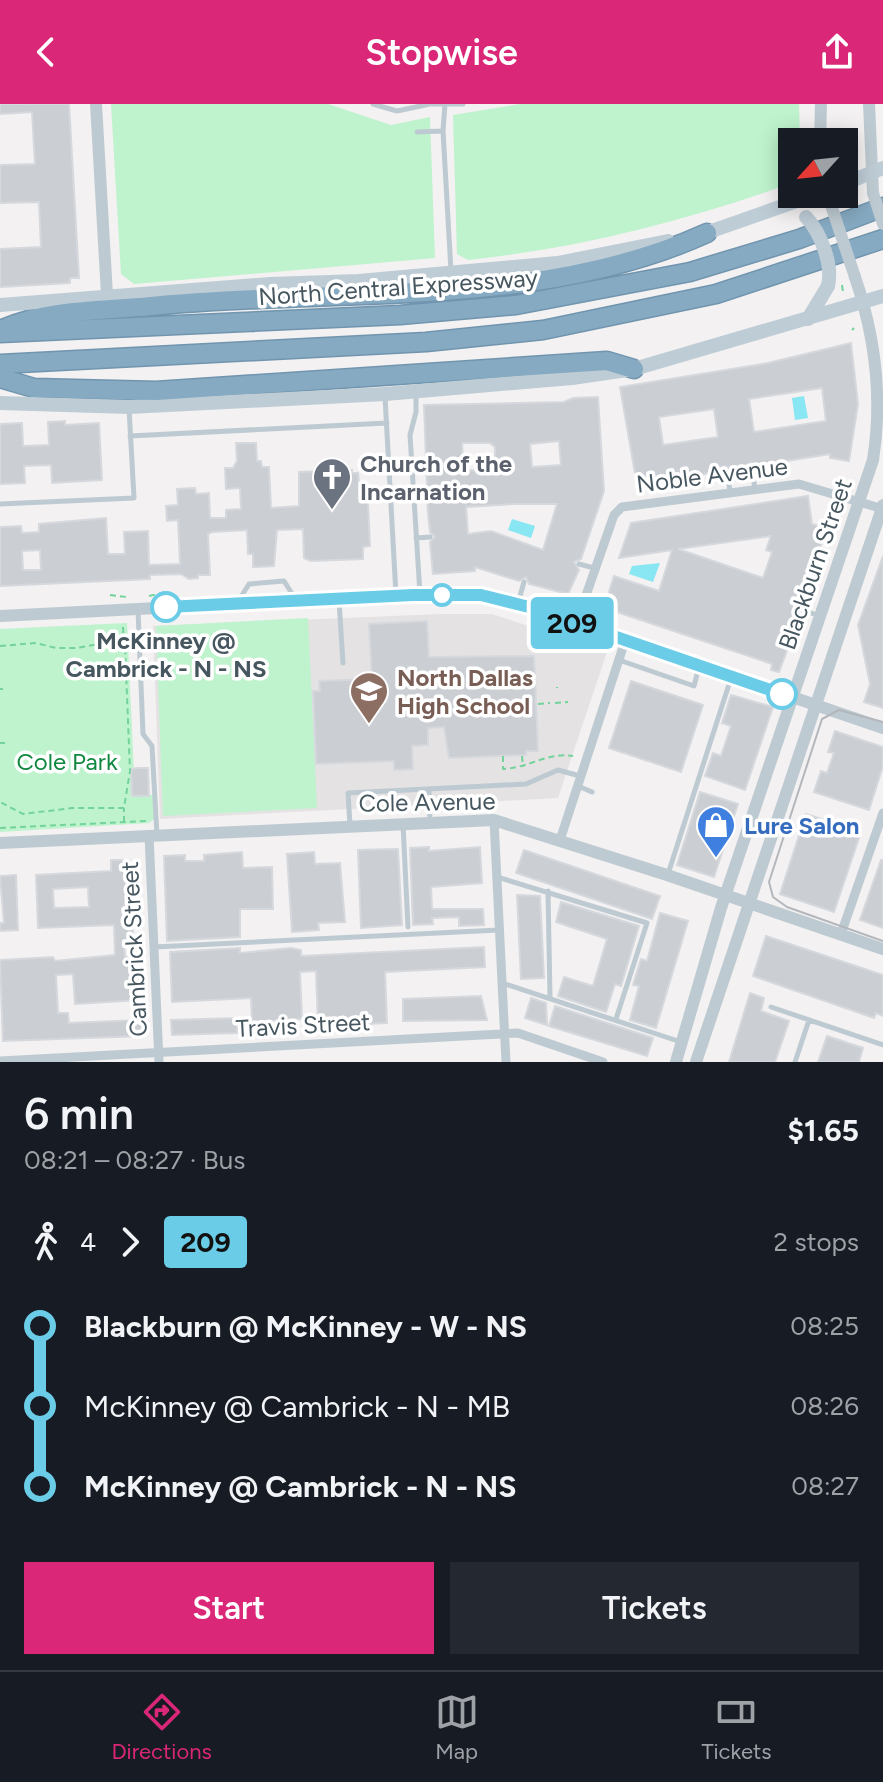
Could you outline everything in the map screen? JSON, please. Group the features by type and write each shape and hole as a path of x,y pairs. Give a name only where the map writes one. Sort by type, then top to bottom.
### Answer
{"highway":[{"name":"North Central Expressway","path":"0,332 400,315 516,305 690,272 799,239 878,200"},
{"path":"0,332 29,317 200,301 431,290 552,277 665,252 707,233"},
{"path":"0,364 446,340 543,330 716,294 883,239"},
{"path":"0,378 34,388 156,391 607,361 634,369"}],"main road":[{"path":"858,178 877,170"},
{"name":"North Central Expressway","path":"0,305 270,278 451,272 558,263 707,233 778,207"},
{"path":"793,208 815,226 829,269 828,286 808,320"},
{"path":"0,403 129,407 385,394 557,380 634,369 883,296"}],"street":[{"path":"96,104 107,295"},
{"path":"820,128 821,104"},
{"path":"869,104 883,224"},
{"name":"Blackburn Street","path":"676,1062 725,895 873,460 879,416 874,348 864,302 832,208"},
{"name":"Noble Avenue","path":"576,624 614,515 622,507 799,484 883,507"},
{"name":"Blackburn Street","path":"696,1062 813,705 883,507"},
{"path":"0,616 133,606 481,595 518,604 883,728"},
{"path":"560,840 625,641"},
{"path":"841,934 883,813"},
{"path":"494,820 506,1062"},
{"name":"Cole Avenue","path":"0,843 494,820 883,949"},
{"name":"Cambrick Street","path":"153,835 158,1057"},
{"name":"Travis Street","path":"0,1061 158,1057 518,1033 603,1062"}],"lane":[{"path":"373,104 397,111 431,104 463,104"},
{"path":"445,105 443,131 451,272"},
{"path":"417,132 443,131"},
{"path":"416,392 416,412 410,435 420,595"},
{"path":"385,394 396,596"},
{"path":"0,504 134,498 129,407"},
{"path":"130,436 387,423"},
{"path":"751,467 755,488"},
{"path":"727,471 730,491"},
{"path":"416,538 430,537"},
{"path":"579,564 595,568"},
{"path":"236,604 246,585 284,581 296,601"},
{"path":"518,604 524,582"},
{"path":"339,599 343,663"},
{"name":"Cambrick Street","path":"133,606 143,734 152,746 157,820 153,835"},
{"path":"802,610 821,616"},
{"path":"619,660 694,686 699,666"},
{"path":"667,875 731,677"},
{"path":"350,825 348,793 526,784 558,770 592,792"},
{"path":"429,790 430,821"},
{"path":"403,823 408,927"},
{"path":"497,877 647,923 616,1019"},
{"path":"548,891 550,997"},
{"path":"154,947 500,930"},
{"path":"502,983 682,1042"},
{"path":"771,1007 883,1045"},
{"path":"795,1062 809,1020"}],"path":[{"path":"149,600 149,594 166,592"},
{"path":"110,595 127,595 133,606"},
{"path":"123,627 130,771 124,822"},
{"path":"0,646 36,643 56,648 76,648 116,641 125,646"},
{"path":"120,684 126,684"},
{"path":"555,703 568,702"},
{"path":"538,704 550,703"},
{"path":"123,737 129,737"},
{"path":"0,743 5,743"},
{"path":"503,756 503,769 523,768 552,755 573,756"},
{"path":"522,756 523,768"},
{"path":"0,802 23,814 72,808 124,808"},
{"path":"0,828 157,820"}],"shaded area":[{"name":"North Dallas High School","path":"492,614 607,652 558,798 160,819 153,626"}],"green space":[{"path":"111,104 328,104 391,125 430,117 435,258 134,284 121,274"},
{"path":"520,104 799,104 800,128 778,128 778,188 632,231 551,248 468,260 457,254 453,115"},
{"path":"308,618 317,808 163,816 156,626"},
{"name":"Cole Park","path":"127,623 135,795 153,795 154,819 149,823 0,832 0,629"}],"water":[{"path":"804,396 808,418 795,420 792,398"},
{"path":"512,519 535,526 531,538 508,530"},
{"path":"660,563 653,582 629,574 632,566"}],"building":[{"path":"0,104 69,104 79,278 70,278 70,283 0,287 0,249 41,247 39,202 0,203 0,165 35,164 32,112 0,114"},
{"path":"851,343 858,404 849,461 830,458 830,454 756,466 751,462 746,468 732,470 725,466 722,471 637,485 620,387 768,363","holes":["822,388 826,421 754,432 749,399","714,409 718,437 663,445 659,417"]},
{"path":"598,397 604,491 581,559 574,562 579,570 568,594 529,584 526,577 519,581 475,567 475,571 433,574 430,542 435,537 430,532 428,514 424,405 564,402 573,398","holes":["559,441 561,465 532,467 530,444","462,443 490,443 495,447 495,469 463,471","512,504 557,504 543,550 491,531 468,534 466,507"]},
{"path":"65,421 65,425 99,423 102,480 52,483 51,465 24,466 25,483 0,484 0,424 22,423 23,446 49,445 48,422"},
{"name":"Church of the Incarnation","path":"236,443 256,443 257,461 261,461 262,467 269,467 271,508 299,506 299,472 352,470 352,473 358,473 359,482 367,482 370,546 363,547 363,559 311,561 304,558 303,529 277,530 274,566 253,567 253,554 248,554 247,530 212,532 208,534 210,575 189,579 181,574 150,575 150,579 0,586 0,527 21,526 22,533 39,532 39,524 106,518 108,554 125,554 124,532 148,531 149,565 180,564 178,520 167,521 166,506 178,505 177,489 195,488 196,494 209,493 210,518 226,518 226,510 241,509 240,488 226,489 225,468 233,468 237,461","holes":["40,550 41,570 23,570 22,551"]},
{"path":"808,496 812,524 824,527 820,537 823,538 804,605 797,608 800,615 779,672 771,670 772,664 608,609 610,602 606,601 614,576 659,591 672,550 619,558 631,523","holes":["771,536 766,550 772,552 763,578 678,549"]},
{"path":"883,556 883,708 864,702 870,684 858,625"},
{"path":"427,621 429,657 534,656 538,751 526,751 526,755 449,758 444,727 428,728 428,745 412,746 413,769 394,770 394,761 316,764 313,691 320,691 319,681 372,679 369,624"},
{"path":"631,681 703,705 681,772 609,748"},
{"path":"731,695 773,707 745,790 705,776 713,753 721,756 731,726 722,723"},
{"path":"835,731 883,747 883,766 869,810 814,792 821,771 827,773 834,753 828,752"},
{"path":"148,768 149,796 132,796 131,769"},
{"path":"700,792 738,804 714,877 677,865"},
{"path":"806,814 861,832 834,912 780,894"},
{"path":"429,847 429,851 480,847 482,883 431,887 432,909 483,909 484,925 459,926 459,917 432,918 433,924 413,925 410,848"},
{"path":"398,849 402,925 361,928 358,850"},
{"path":"524,850 660,896 652,919 516,873"},
{"path":"242,852 243,868 272,867 273,909 240,909 240,937 167,941 164,856 185,855 185,861 204,861 204,855"},
{"path":"314,852 315,864 340,863 345,922 318,923 319,930 292,932 287,854"},
{"path":"111,860 130,860 133,939 124,940 125,957 138,957 140,1000 75,1004 73,974 56,975 58,1013 68,1013 69,1023 141,1020 142,1036 3,1041 0,960 53,957 55,961 115,955 114,925 38,928 36,875 111,871","holes":["88,887 89,907 54,908 53,889"]},
{"path":"883,860 883,928 860,920"},
{"path":"16,875 18,930 0,931 0,923 4,923 0,876"},
{"path":"517,895 540,896 544,978 521,979"},
{"path":"561,902 639,926 621,986 615,984 606,1012 558,996 564,977 593,986 607,939 556,922"},
{"path":"660,913 688,921 656,1028 630,1020 639,986 633,985 641,959 647,961"},
{"path":"766,936 883,975 883,1016 876,1013 874,1018 753,976"},
{"path":"484,947 485,967 385,972 387,1023 318,1026 316,971 300,972 302,1019 252,1022 251,998 172,1002 170,952 240,948 240,953 291,948 301,950 301,956"},
{"path":"750,993 764,998 761,1011 789,1021 775,1062 729,1062"},
{"path":"481,996 487,1020 403,1021 403,999"},
{"path":"531,998 546,1003 547,1025 525,1018"},
{"path":"555,1006 653,1038 647,1056 549,1026"},
{"path":"237,1018 237,1033 172,1035 171,1020"},
{"path":"827,1036 863,1048 859,1062 818,1062"}],"tram line":[{"path":"883,722 839,710 822,719 769,882 773,897 787,907 883,941"}],"bus line":[{"name":"209","path":"166,607 413,595 481,595 529,607 782,694"}],"place":[{"name":"Church of the Incarnation","path":"332,511"},
{"name":"McKinney @ Cambrick - N - NS","path":"166,607"},
{"name":"North Dallas High School","path":"369,725"},
{"name":"Lure Salon","path":"716,859"}]}
